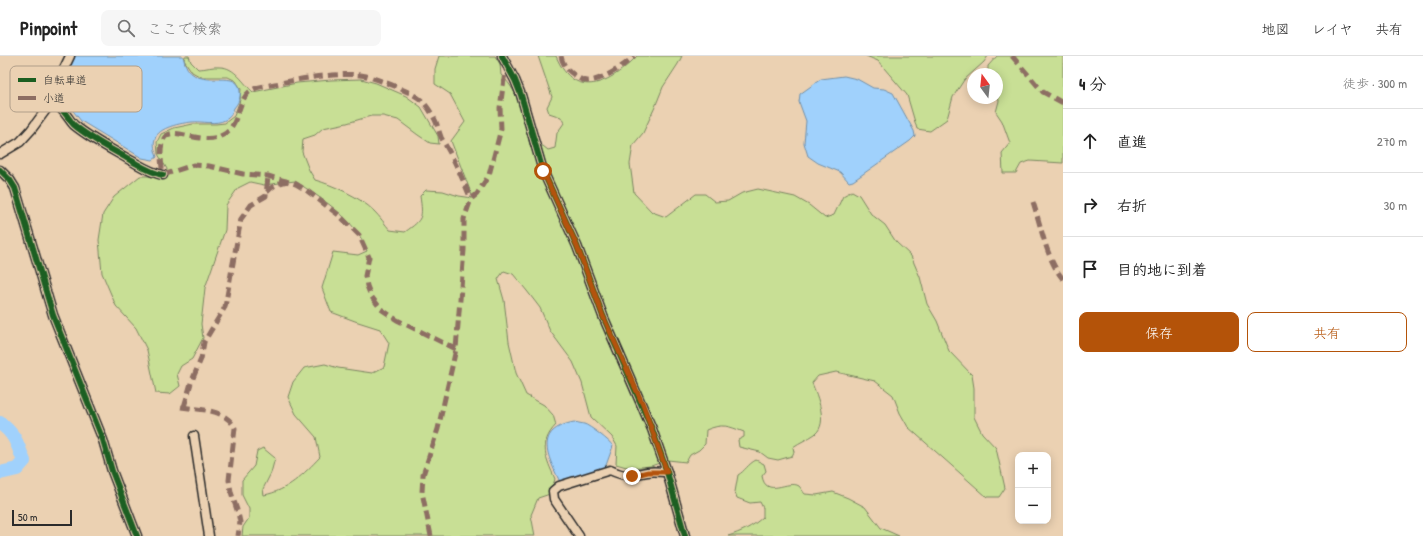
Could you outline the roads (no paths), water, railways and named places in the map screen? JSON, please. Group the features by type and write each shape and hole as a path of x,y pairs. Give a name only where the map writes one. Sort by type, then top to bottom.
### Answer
{"street":[{"path":"65,66 70,56"},
{"path":"502,56 522,95 543,171 577,246 603,316 643,405 667,472 685,536"},
{"path":"0,154 20,142 44,112"},
{"path":"64,112 80,130 103,145 148,170 163,175"},
{"path":"0,170 10,180 15,188 53,315 103,440 112,471 137,536"},
{"path":"194,436 209,536"},
{"path":"579,536 554,499 553,491 559,486 610,470 620,475 632,476 648,472 667,472"}],"water":[{"path":"75,56 183,56 187,68 195,75 204,78 231,80 237,83 240,91 240,98 231,115 225,120 217,122 182,123 161,131 154,141 154,148 157,157 153,160 142,158 81,121 74,112 142,112 142,66 70,66"},
{"path":"844,76 857,79 873,88 884,89 893,93 914,131 915,136 853,181 849,182 840,172 818,163 808,156 804,143 806,121 799,102 800,94 821,79"},
{"path":"574,422 590,427 613,446 605,468 560,482 551,462 547,445 549,437 553,431 561,426"}],"waterway":[{"path":"0,423 13,436 24,461 17,469 0,473"}]}
